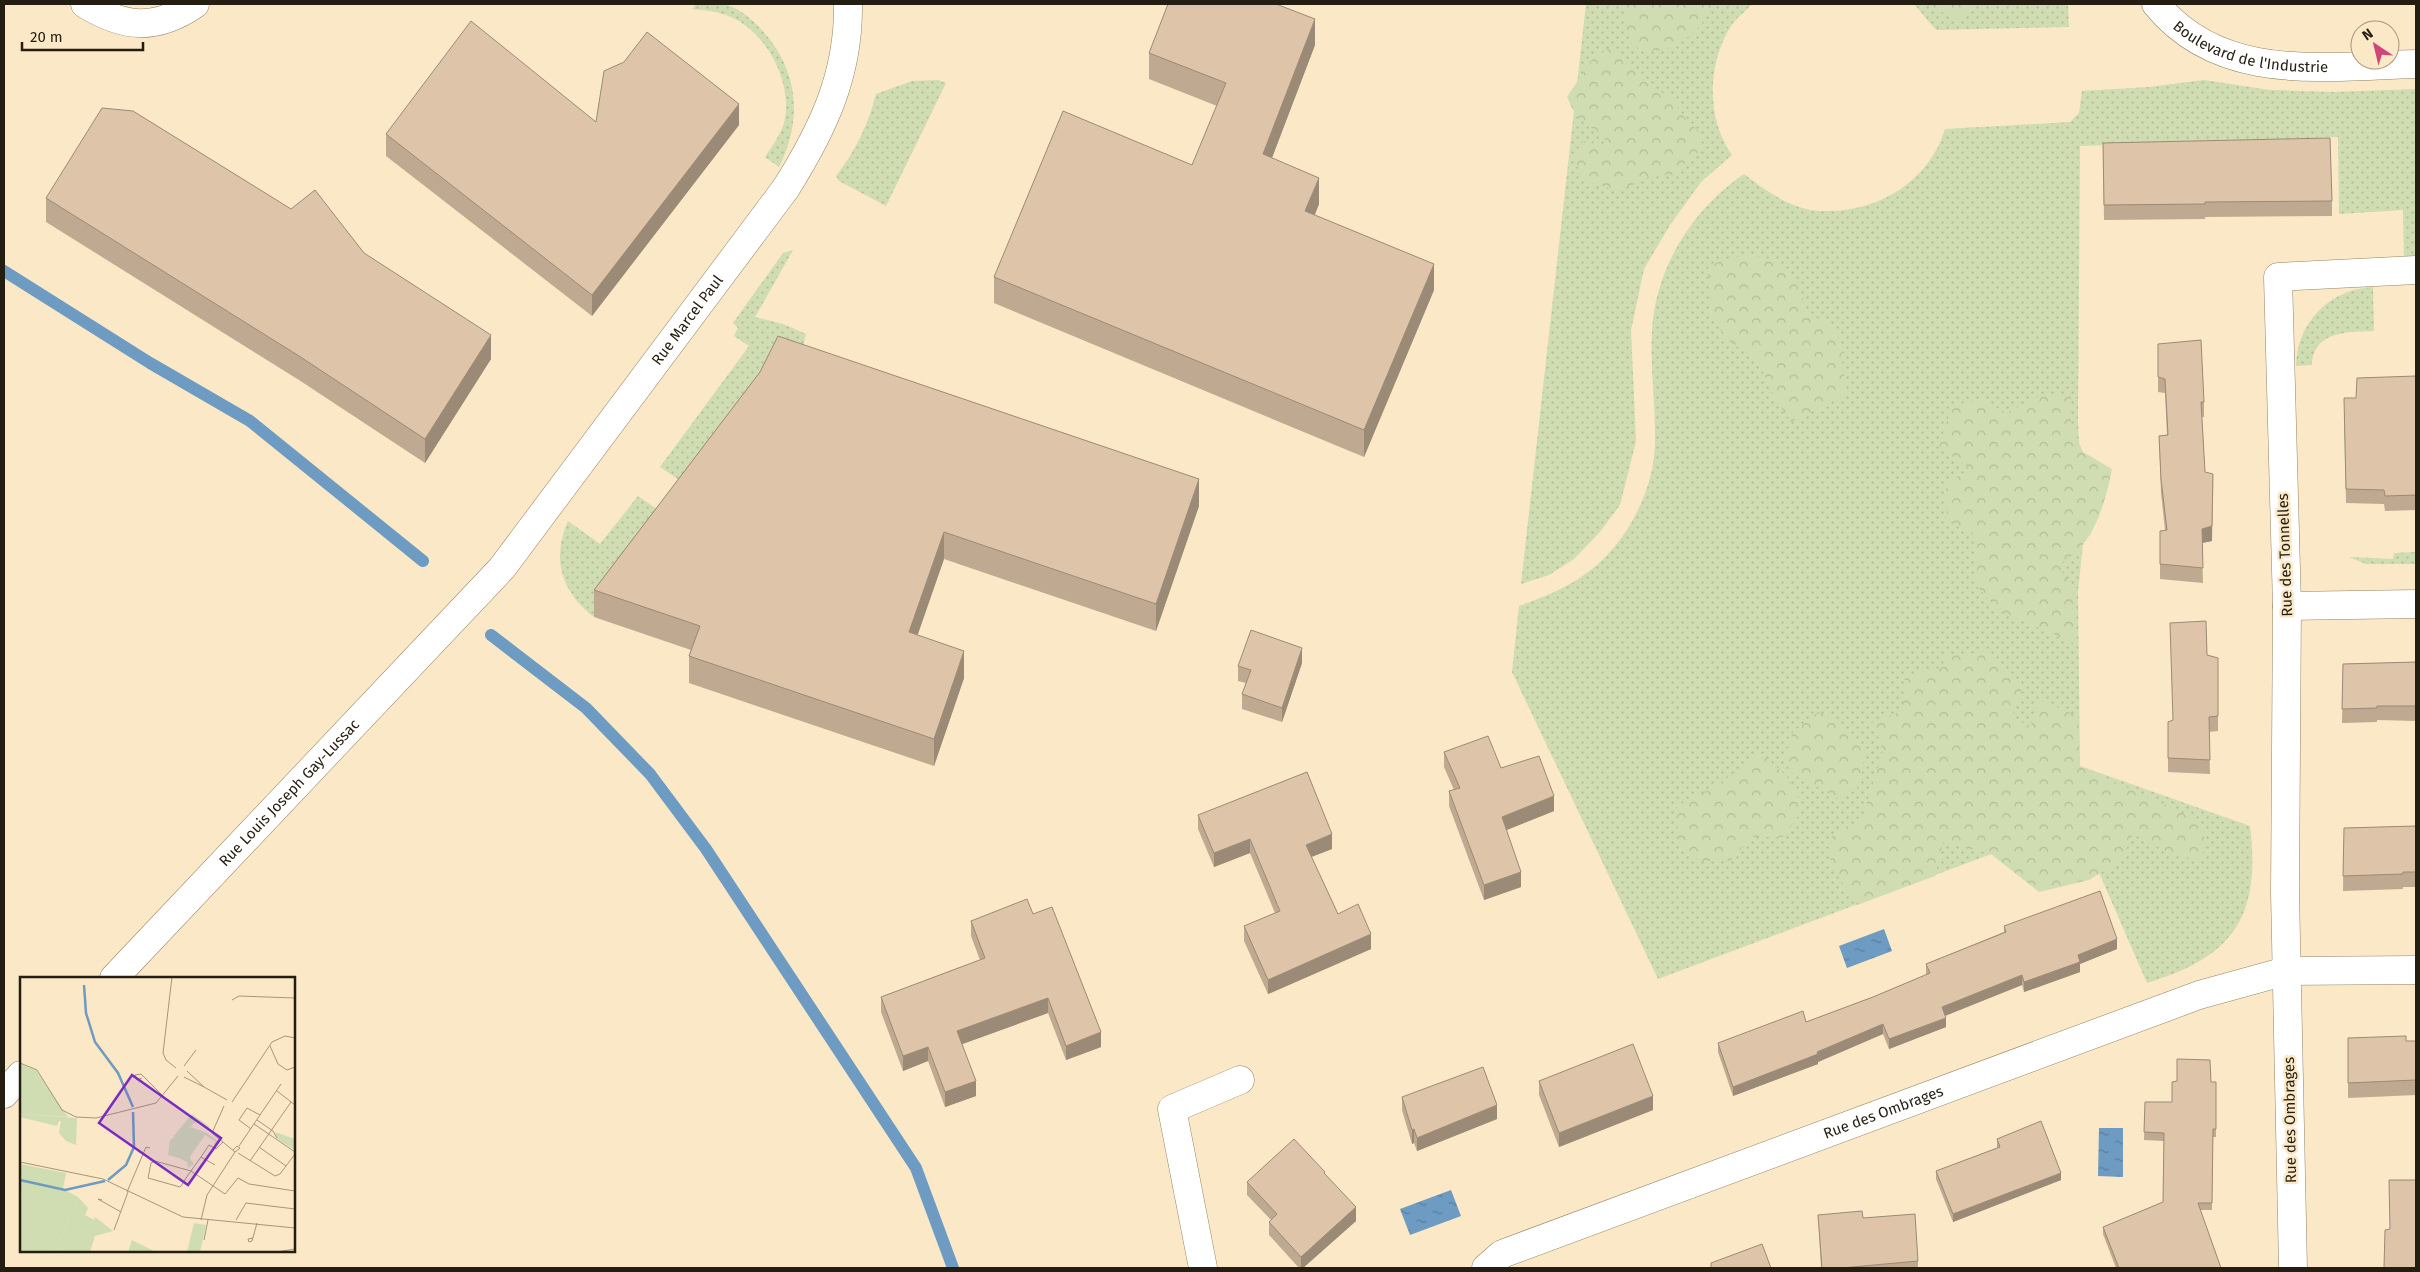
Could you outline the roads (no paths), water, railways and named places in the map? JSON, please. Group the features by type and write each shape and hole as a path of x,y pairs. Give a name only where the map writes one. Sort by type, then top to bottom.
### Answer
{"street":[{"path":"86,4 111,19 140,24 169,19 195,4"},
{"name":"Rue Marcel Paul","path":"466,607 502,568 786,188 808,154 826,118 842,70 848,33 848,4"},
{"name":"Boulevard de l'Industrie","path":"2156,4 2190,34 2228,54 2251,62 2298,67 2416,64"},
{"name":"Rue des Tonnelles","path":"2286,971 2287,606 2278,277 2416,270"},
{"path":"2287,606 2416,604"},
{"name":"Rue Louis Joseph Gay-Lussac","path":"115,977 466,607"},
{"name":"Rue des Ombrages","path":"1486,1268 1502,1254 2190,998 2286,971 2416,970"},
{"name":"Rue des Ombrages","path":"2286,971 2293,1268"},
{"path":"4,1094 20,1077"},
{"path":"1203,1268 1172,1109 1240,1080"}],"water":[{"path":"1884,929 1892,951 1847,968 1839,946"},
{"path":"2099,1128 2123,1128 2123,1177 2098,1176"},
{"path":"1451,1190 1461,1216 1410,1235 1400,1209"}],"waterway":[{"path":"4,271 150,363 250,421 423,561"},
{"path":"491,635 586,708 650,774 706,849 916,1168 953,1268"}]}
